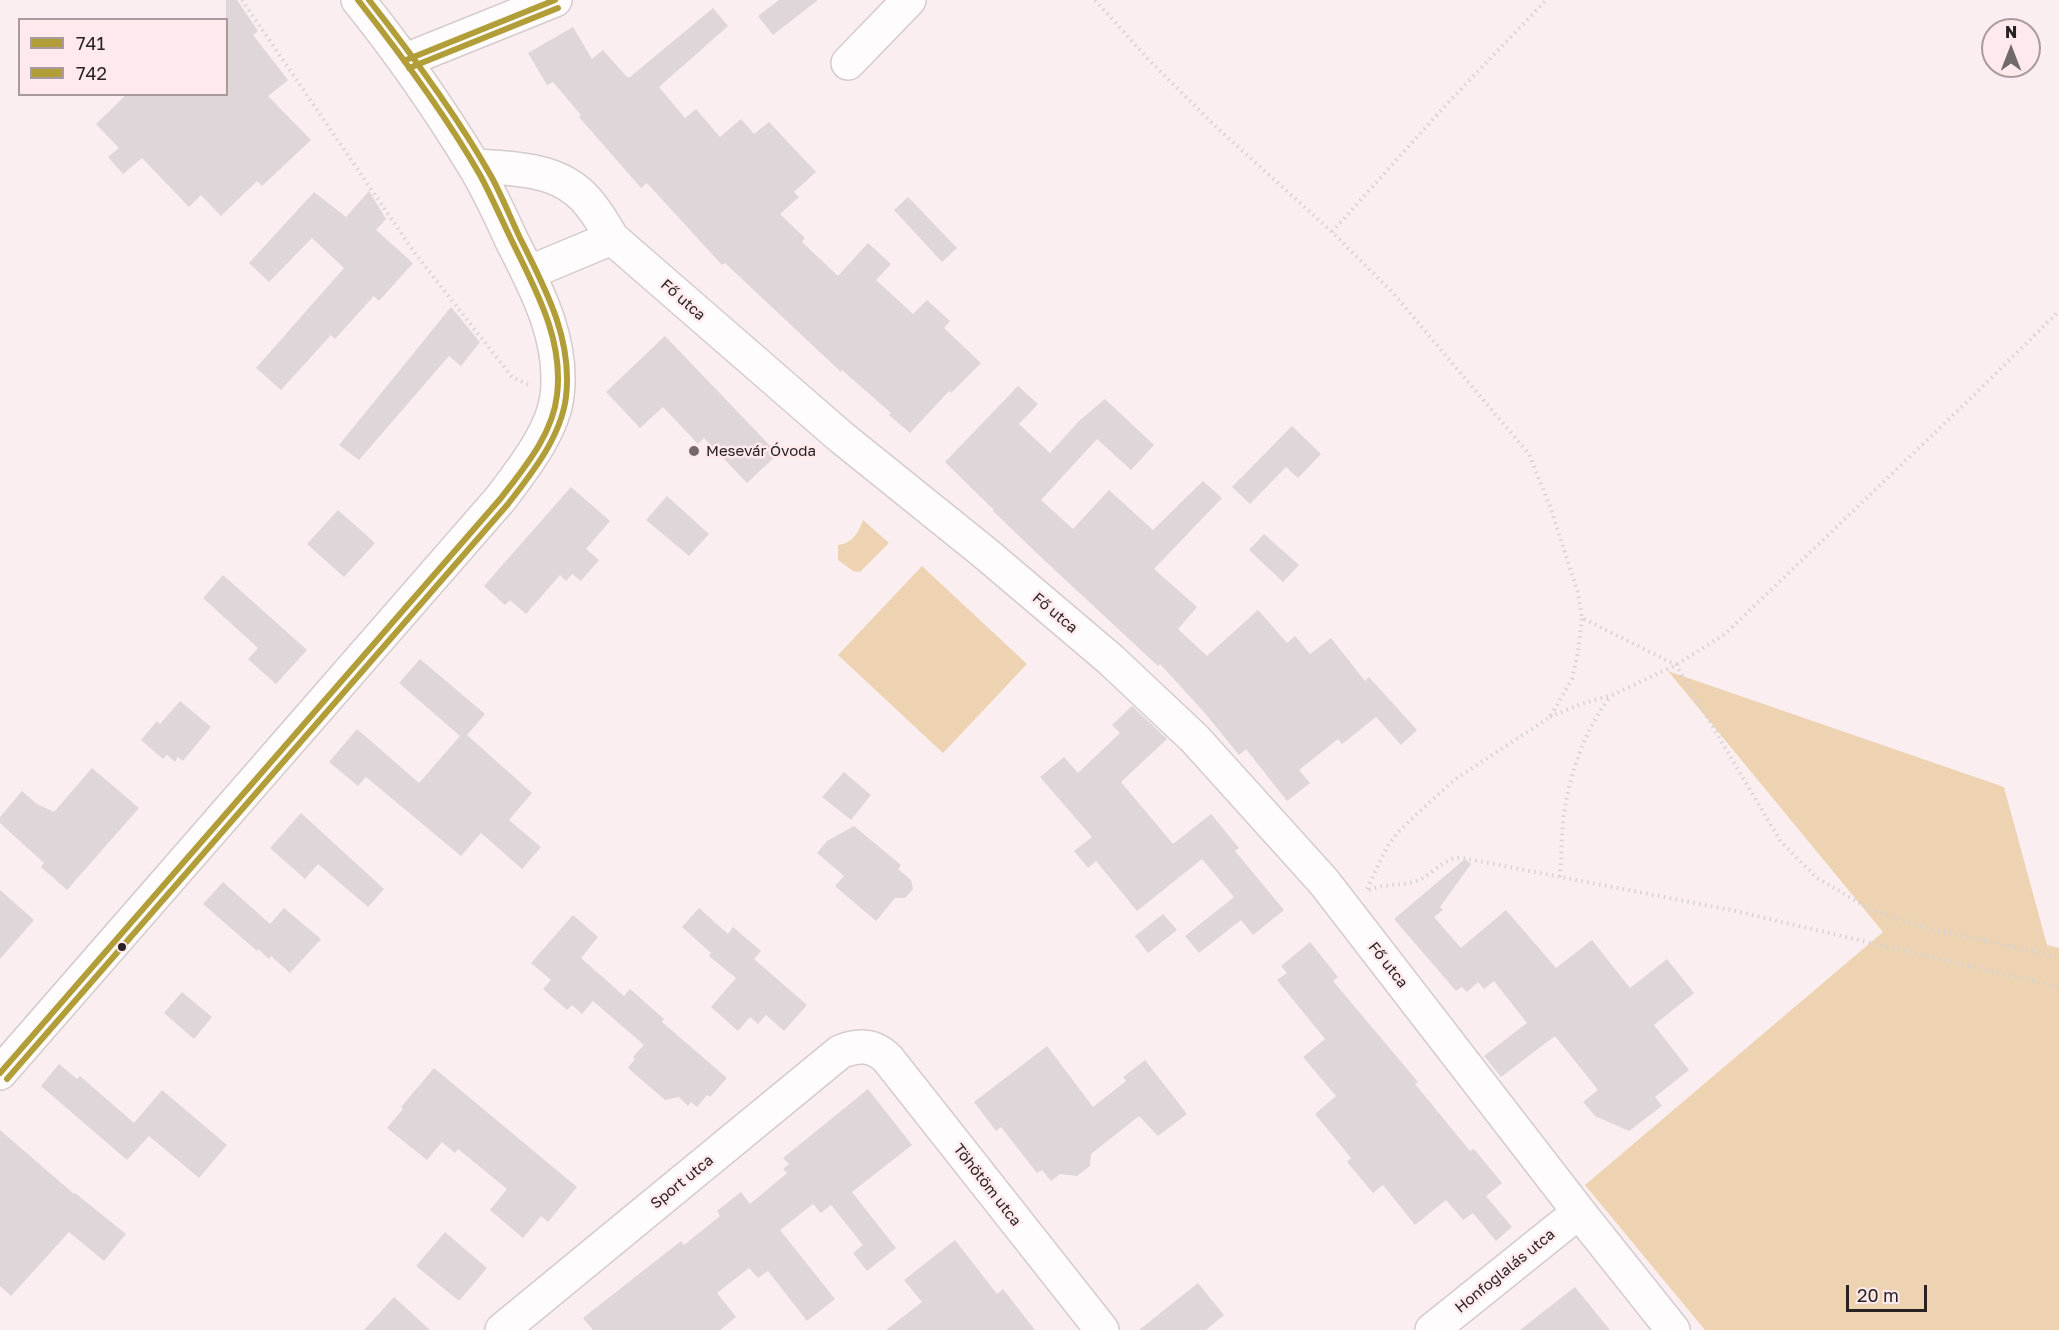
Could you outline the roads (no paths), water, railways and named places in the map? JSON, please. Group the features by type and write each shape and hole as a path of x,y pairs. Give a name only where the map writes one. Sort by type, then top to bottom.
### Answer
{"street":[{"path":"6,1055 501,498 531,459 548,426 557,397 558,362 550,326 528,273 475,165 406,60 358,0"},
{"path":"406,60 555,0"},
{"path":"848,63 909,0"},
{"name":"Fő utca","path":"475,165 546,173 572,188 591,205 612,238 841,437 985,553 1110,659 1195,739 1324,882 1673,1330"},
{"path":"528,273 612,238"},
{"name":"Sport utca","path":"504,1329 840,1052 852,1046 867,1046"},
{"name":"Töhötöm utca","path":"867,1046 879,1050 888,1059 1102,1330"},
{"name":"Honfoglalás utca","path":"1432,1330 1579,1212"}],"place":[{"name":"Mesevár Óvoda","path":"694,451"}]}
